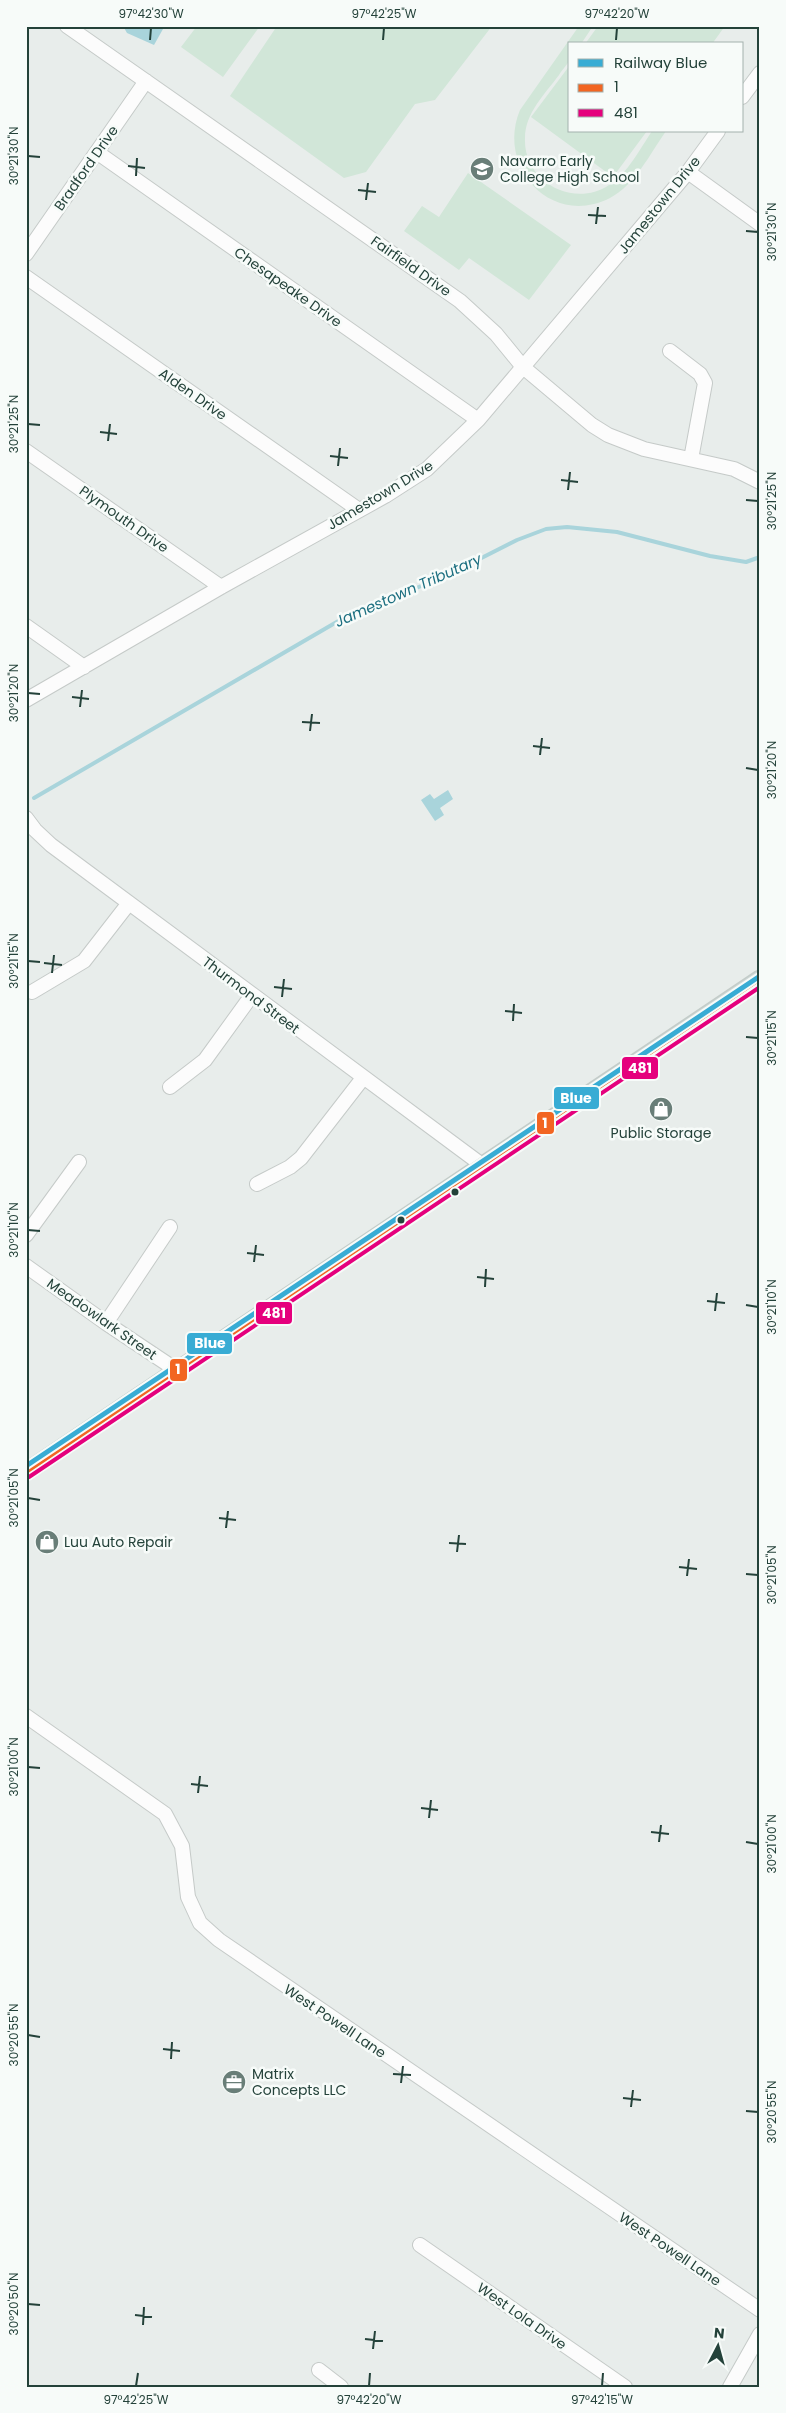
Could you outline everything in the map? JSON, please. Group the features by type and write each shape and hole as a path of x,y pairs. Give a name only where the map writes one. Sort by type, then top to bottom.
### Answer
{"main road":[{"path":"26,1472 760,979"}],"street":[{"name":"Fairfield Drive","path":"67,26 460,301 496,334 523,367 576,413 608,435 644,449 734,469 760,482"},
{"path":"744,94 760,73"},
{"name":"Bradford Drive","path":"26,254 98,153 146,81"},
{"name":"Jamestown Drive","path":"26,700 221,587 359,510 427,469 478,420 688,172 717,132"},
{"name":"Chesapeake Drive","path":"98,153 478,420"},
{"path":"688,172 760,224"},
{"name":"Alden Drive","path":"26,278 359,510"},
{"path":"670,351 700,374 705,383 691,459"},
{"name":"Plymouth Drive","path":"26,451 221,587"},
{"path":"26,626 84,667"},
{"name":"Thurmond Street","path":"26,818 35,830 51,845 482,1165"},
{"path":"32,992 84,961 128,902"},
{"path":"170,1087 205,1060 252,995"},
{"path":"257,1184 290,1167 301,1158 363,1078"},
{"path":"26,1234 79,1162"},
{"path":"106,1323 170,1227"},
{"name":"Meadowlark Street","path":"26,1266 178,1371"},
{"name":"West Powell Lane","path":"26,1716 165,1814 182,1846 188,1897 200,1923 219,1940 760,2310"},
{"name":"West Lola Drive","path":"420,2245 625,2387"},
{"path":"730,2387 760,2334"},
{"path":"319,2370 342,2387"}],"green space":[{"path":"197,26 260,26 223,77 181,47"},
{"path":"277,26 492,26 435,100 415,104 366,172 344,178 230,96"},
{"path":"579,26 593,26 582,42 568,42 568,62 537,104 528,120 525,138 527,153 532,167 541,178 553,187 566,192 580,194 595,192 609,185 622,174 651,132 665,132 641,168 619,192 610,198 588,205 568,205 549,198 534,187 522,171 516,152 515,131 520,110"},
{"path":"598,26 725,26 713,42 586,42"},
{"path":"568,68 568,132 646,132 613,177 531,117"},
{"path":"468,173 571,245 529,300 469,258 459,270 404,231 422,206 439,217"}],"water":[{"path":"123,26 161,26 163,29 154,45 127,33"},
{"path":"448,790 453,799 440,808 444,815 435,821 421,800 430,794 434,799"}],"waterway":[{"name":"Jamestown Tributary","path":"34,798 347,616 446,576 517,540 546,529 567,527 617,532 710,556 746,562 760,557"}],"rail line":[{"name":"Blue","path":"26,1466 760,976"}],"transit line":[{"name":"1","path":"26,1472 760,979"},
{"name":"481","path":"29,1477 760,987"}],"place":[{"name":"Navarro Early College High School","path":"482,169"},
{"name":"Public Storage","path":"661,1109"},
{"name":"Luu Auto Repair","path":"47,1542"},
{"name":"Matrix Concepts LLC","path":"234,2082"}]}
